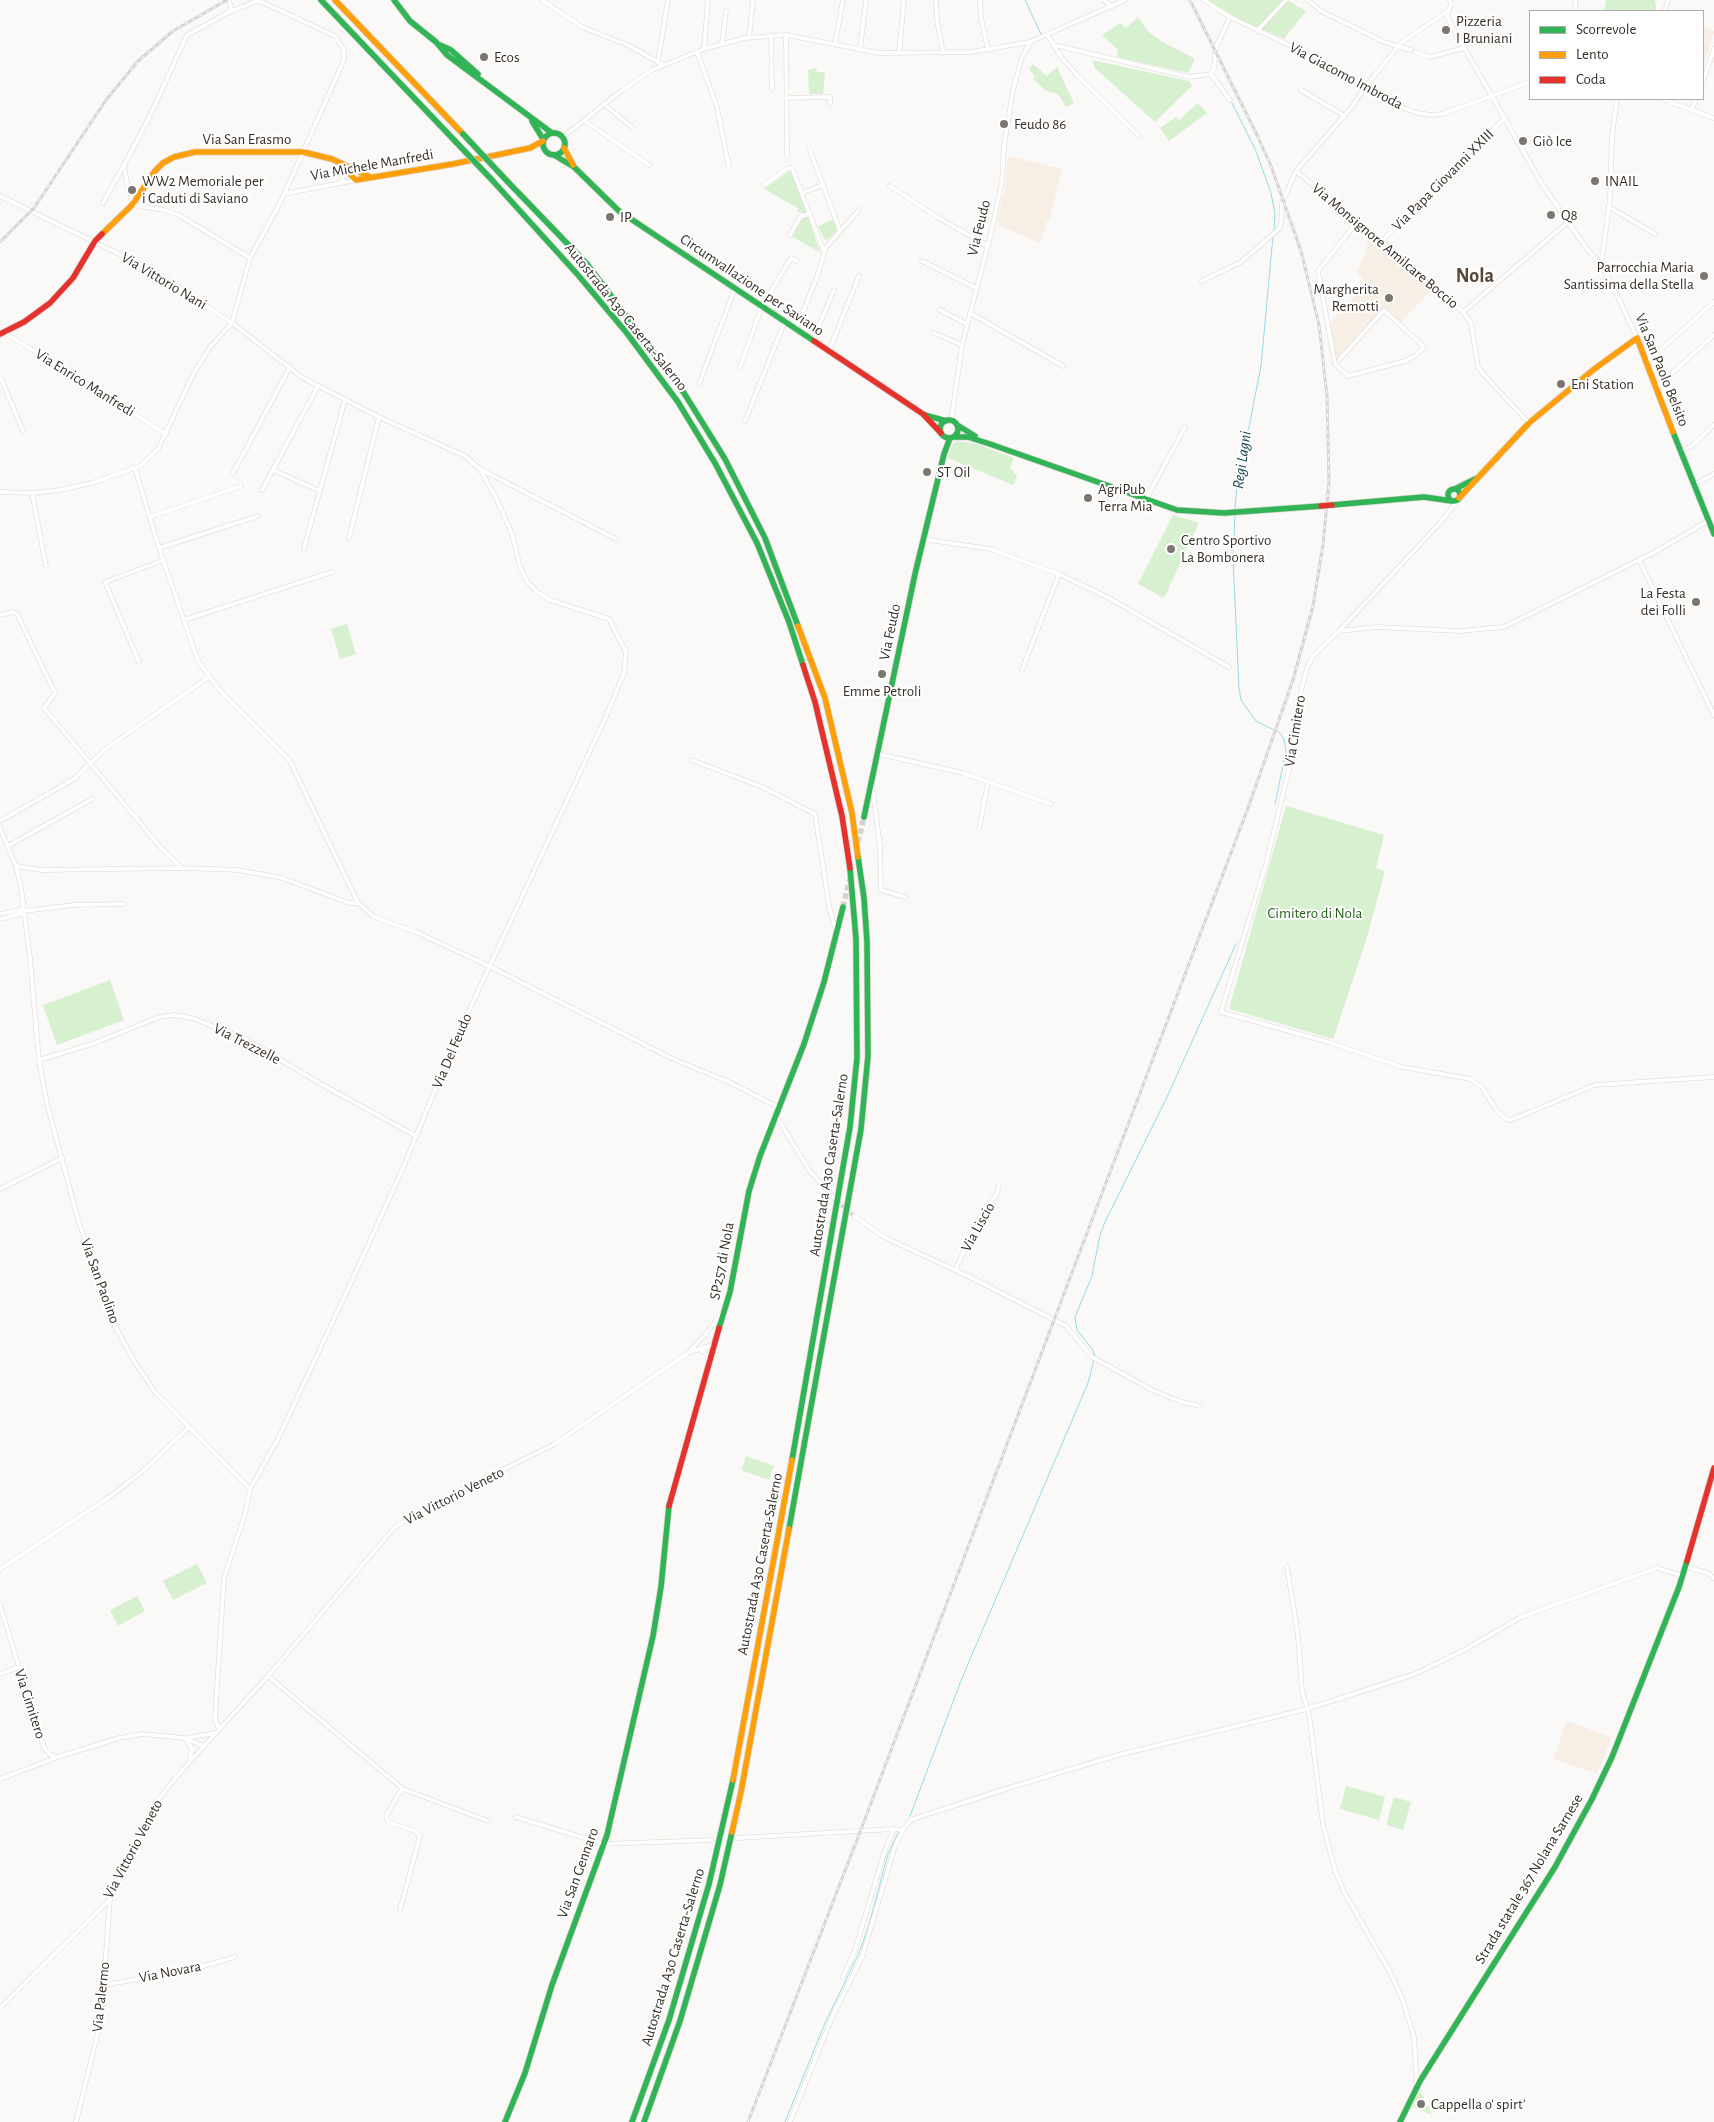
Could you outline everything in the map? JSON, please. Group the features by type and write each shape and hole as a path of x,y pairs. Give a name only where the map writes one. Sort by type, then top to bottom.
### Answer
{"main road":[{"name":"Autostrada A30 Caserta-Salerno","path":"321,0 492,180 584,282 626,332 678,402 715,463 757,543 789,622 815,702 842,816 852,883 856,939 857,1058 850,1127 783,1512 731,1791 709,1884 670,2020 632,2122"},
{"name":"Autostrada A30 Caserta-Salerno","path":"334,0 587,264 684,393 725,459 765,538 826,698 852,813 860,866 867,942 868,1056 861,1129 742,1792 720,1885 680,2021 644,2122"},
{"path":"394,0 410,21 464,68 482,78 552,133 558,133 563,138 564,148 560,153 554,155 530,148"},
{"path":"528,115 543,140 545,151"},
{"path":"530,148 552,133"},
{"name":"Via Michele Manfredi","path":"356,180 464,162 530,148"},
{"name":"Circumvallazione per Saviano","path":"564,148 574,167"},
{"name":"Via San Erasmo","path":"2,333 24,322 50,303 73,278 95,241 133,204 155,171 174,157 195,152 303,152 332,159 345,168 356,180"},
{"name":"Circumvallazione per Saviano","path":"554,155 574,167 620,211 923,414 947,436"},
{"name":"Via San Erasmo","path":"345,168 355,170 370,177"},
{"path":"1457,500 1530,423 1593,370 1637,338"},
{"name":"Via San Paolo Belsito","path":"1637,338 1693,485 1711,520 1714,534"},
{"name":"Circumvallazione per Saviano","path":"923,414 951,422 990,444"},
{"path":"951,422 956,433 947,436 941,424 951,422"},
{"path":"947,436 968,437 990,444 1177,510 1224,513 1424,497 1457,500"},
{"name":"Via Feudo","path":"864,817 923,539 947,436"},
{"path":"1424,497 1453,490 1473,481 1481,474"},
{"path":"1453,490 1460,493 1457,500"},
{"path":"1453,490 1449,496 1457,500"},
{"name":"SP257 di Nola","path":"654,1626 660,1594 671,1498 708,1360 726,1308 749,1191 824,982 843,907"},
{"name":"Strada statale 367 Nolana Sarnese","path":"1400,2122 1417,2086 1555,1867 1585,1812 1612,1756 1683,1576 1714,1468"},
{"name":"Via San Gennaro","path":"505,2122 525,2073 552,1985 604,1844 654,1626"}],"street":[{"path":"229,0 231,8 229,12"},
{"path":"542,0 582,27 630,46 663,65"},
{"path":"658,61 668,0"},
{"path":"704,49 708,0"},
{"path":"749,37 753,0"},
{"path":"835,44 843,0"},
{"path":"860,50 866,0"},
{"path":"899,52 904,0"},
{"path":"936,0 943,53"},
{"path":"980,0 981,18 988,50"},
{"path":"1104,0 1112,7"},
{"path":"563,138 652,70 704,49 749,37 786,35 860,50 943,53 988,50 1019,45 1048,36 1125,0"},
{"name":"Via Giacomo Imbroda","path":"1204,0 1230,17 1314,57 1399,106 1414,112 1430,115 1442,114 1529,82"},
{"path":"1257,31 1286,0"},
{"path":"1308,0 1321,11 1384,42 1430,57 1464,48"},
{"path":"1202,281 1241,262 1279,229 1282,203 1296,172 1345,116 1365,87 1399,46 1456,0"},
{"path":"0,492 32,493 61,490 95,482 140,466 158,448 194,373 210,347 232,323 250,258 284,194 344,60 344,50 335,36 257,1 229,12 187,35 148,120 103,203"},
{"name":"Via San Paolo Belsito","path":"1451,4 1447,16 1464,48 1542,184 1601,266 1614,288 1637,338"},
{"path":"722,44 726,11"},
{"path":"1211,74 1214,68 1216,47 1230,17"},
{"path":"771,35 772,89"},
{"path":"786,35 787,155"},
{"path":"1048,36 1076,74 1139,136"},
{"name":"Via Feudo","path":"951,422 962,345 988,246 1002,182 1004,146 1010,105 1022,57 1030,42"},
{"path":"1019,45 1022,57"},
{"path":"1054,45 1189,78 1211,74"},
{"path":"1704,77 1714,49"},
{"path":"697,52 716,107 729,168"},
{"path":"1211,74 1230,100"},
{"path":"1301,90 1345,116"},
{"path":"786,98 830,97 830,104"},
{"path":"1601,266 1610,207 1612,136 1617,100"},
{"path":"1665,100 1714,118"},
{"path":"1692,109 1696,100"},
{"path":"605,105 632,127"},
{"name":"Via Papa Giovanni XXIII","path":"1382,242 1505,118"},
{"path":"585,120 649,166"},
{"path":"810,150 840,231"},
{"path":"124,166 133,204 179,215 250,258"},
{"path":"764,185 790,167 793,170 824,252"},
{"path":"341,183 345,168"},
{"path":"355,170 356,180"},
{"name":"Via Monsignore Amilcare Boccio","path":"1296,172 1421,274 1463,312 1471,323 1478,367 1530,423"},
{"name":"Via Michele Manfredi","path":"284,194 356,180"},
{"path":"802,193 823,185"},
{"path":"890,186 937,217 988,246"},
{"name":"Via Vittorio Nani","path":"0,196 156,272 232,323 303,378 379,417 454,450 465,456 480,469"},
{"path":"1610,207 1655,234"},
{"path":"796,329 826,247 859,210"},
{"path":"790,236 801,216 810,214"},
{"path":"1339,360 1384,310 1424,347 1416,355 1405,361 1348,376 1335,364 1318,271 1357,222"},
{"path":"1463,312 1568,222"},
{"path":"740,366 762,306 791,258 798,261"},
{"path":"922,261 976,288"},
{"path":"829,351 859,276"},
{"path":"699,384 735,288"},
{"path":"813,340 834,290"},
{"path":"1647,362 1714,302"},
{"path":"940,310 967,324"},
{"path":"970,313 1063,366"},
{"path":"745,421 785,322"},
{"path":"934,332 962,345"},
{"name":"Via Enrico Manfredi","path":"2,333 166,434"},
{"path":"1657,387 1714,336"},
{"path":"232,473 290,367"},
{"path":"0,376 23,431"},
{"path":"262,490 318,386"},
{"path":"304,548 345,400"},
{"path":"349,538 379,417"},
{"path":"1680,451 1692,446 1714,425"},
{"path":"1146,499 1185,427"},
{"path":"135,468 159,548 198,661 222,693 290,761 358,903 374,917 416,932 489,966 673,1059 729,1082 780,1108"},
{"path":"480,469 616,539"},
{"name":"Via Del Feudo","path":"416,1136 458,1034 604,721 624,673 626,658 624,645 609,619 543,597 527,581 520,567 512,534 480,469"},
{"path":"273,470 320,491"},
{"path":"1693,485 1714,474"},
{"path":"150,517 241,486"},
{"path":"32,493 46,566"},
{"path":"1442,498 1449,504 1448,514"},
{"name":"Via Cimitero","path":"1457,500 1448,514 1339,631 1313,656 1307,668 1297,707 1293,753 1266,864 1221,1012 1328,1042 1402,1067 1470,1079 1482,1087 1497,1111 1510,1120 1595,1085 1714,1077"},
{"path":"159,548 258,516"},
{"path":"1339,631 1377,627 1460,631 1504,627 1639,560 1711,520"},
{"path":"923,539 990,549 1059,574 1107,597 1229,667"},
{"path":"139,662 105,582 164,560"},
{"path":"1639,560 1714,715"},
{"path":"184,620 332,572"},
{"path":"1022,670 1059,574"},
{"path":"0,615 10,612 17,614 55,693 44,708 162,850 182,868"},
{"path":"0,821 74,779 104,750 210,677"},
{"path":"878,754 963,773 1051,804"},
{"path":"692,760 744,779 815,814 829,906 836,933"},
{"path":"979,829 988,782"},
{"path":"872,783 880,846 881,890 905,896"},
{"path":"8,846 92,798"},
{"name":"Via San Paolino","path":"0,828 16,866 24,911 39,1060 47,1104 78,1219 110,1317 134,1362 155,1392 250,1489"},
{"path":"16,866 41,870 182,868 238,870 282,878 349,903 358,903"},
{"path":"0,914 74,905 124,904"},
{"path":"0,918 24,911"},
{"name":"Via Trezzelle","path":"39,1060 92,1044 158,1017 174,1015 192,1018 244,1038 321,1084 416,1136"},
{"path":"777,1117 809,1170 834,1198"},
{"path":"219,1729 215,1719 224,1578 245,1514 250,1489 289,1417 416,1136"},
{"path":"0,1189 62,1158"},
{"name":"Via Liscio","path":"954,1270 983,1211 997,1194 999,1184"},
{"path":"854,1216 884,1236 1066,1326 1092,1357 1154,1391 1182,1402 1200,1406"},
{"name":"Via Vittorio Veneto","path":"0,2008 110,1899 146,1820 160,1797 189,1762 268,1676 394,1528 431,1505 553,1445 688,1353 726,1308"},
{"path":"688,1353 713,1345"},
{"path":"698,1350 705,1352 708,1360"},
{"path":"0,1569 108,1498 143,1471 189,1427"},
{"path":"1286,1567 1298,1635 1302,1691 1309,1714 1323,1824 1335,1870 1344,1892 1390,1972 1402,1998 1414,2037 1417,2086"},
{"path":"1686,1567 1703,1572 1714,1578"},
{"path":"790,2122 811,2073 832,2015 862,1957 895,1846 903,1830 911,1820 1118,1755 1306,1709 1415,1674 1521,1617 1658,1568 1683,1576"},
{"name":"Via Cimitero","path":"0,1605 45,1749 58,1757"},
{"path":"0,1674 19,1667"},
{"path":"268,1676 403,1789 488,1821"},
{"path":"184,1738 216,1733"},
{"path":"0,1779 58,1757 128,1736 161,1734 184,1738 204,1746"},
{"path":"184,1738 189,1742 192,1749 189,1762"},
{"path":"400,1910 420,1836 415,1831 388,1822 386,1816 398,1793 403,1789"},
{"path":"516,1817 604,1844 712,1840"},
{"path":"843,1977 855,1950 885,1850 894,1829"},
{"path":"736,1838 903,1830"},
{"name":"Via Palermo","path":"76,2122 101,2020 110,1899"},
{"name":"Via Novara","path":"104,1985 189,1970 235,1958"}],"shaded area":[{"path":"1704,27 1714,31 1704,63"},
{"path":"1008,156 1062,169 1049,222 1047,221 1040,243 998,225 997,221 1005,188"},
{"name":"Margherita Remotti","path":"1368,238 1395,257 1432,290 1400,323 1384,307 1336,359 1330,322 1366,284 1357,272 1366,252"},
{"path":"1566,1721 1612,1737 1597,1774 1554,1759"}],"green space":[{"path":"1207,0 1285,0 1257,29"},
{"path":"1606,0 1655,0 1656,10 1604,10"},
{"path":"1288,1 1306,11 1284,39 1261,29"},
{"path":"1138,17 1149,32 1161,41 1195,59 1188,73 1117,57 1118,50 1102,35 1120,23 1126,28"},
{"path":"1092,60 1189,81 1192,86 1155,122 1095,68"},
{"path":"1033,64 1047,76 1057,67 1074,103 1066,107 1058,94 1046,91 1033,79 1035,76 1029,69"},
{"path":"816,68 817,72 825,72 823,94 809,94 808,70"},
{"path":"1198,103 1207,113 1169,141 1160,128 1176,117 1179,120"},
{"path":"791,170 807,213 804,214 797,211 798,208 764,189"},
{"path":"808,217 820,252 792,237 802,219"},
{"path":"834,219 837,231 825,240 818,226"},
{"path":"957,441 977,444 1014,458 1010,468 1017,476 1013,485 948,458 952,445"},
{"name":"Centro Sportivo La Bombonera","path":"1173,515 1199,523 1164,598 1138,584"},
{"path":"347,624 356,654 340,659 331,629"},
{"name":"Cimitero di Nola","path":"1286,806 1384,835 1376,868 1385,871 1367,937 1333,1039 1229,1009"},
{"path":"110,980 124,1020 57,1045 43,1005"},
{"path":"746,1456 774,1466 769,1480 741,1470"},
{"path":"197,1564 207,1583 173,1600 163,1581"},
{"path":"137,1596 145,1611 118,1626 110,1610"},
{"path":"1346,1786 1385,1797 1379,1820 1340,1809"},
{"path":"1394,1797 1411,1802 1403,1830 1386,1825"},
{"path":"1418,2093 1421,2093 1424,2097 1432,2115 1412,2106"}],"waterway":[{"path":"1025,0 1041,34"},
{"name":"Regi Lagni","path":"1232,103 1256,151 1271,193 1275,215 1274,232"},
{"name":"Regi Lagni","path":"1235,509 1239,461 1249,427 1261,366 1273,236"},
{"name":"Regi Lagni","path":"1235,515 1233,559 1239,688 1241,700 1256,721 1280,733 1284,739 1286,751 1275,804"},
{"path":"1095,1356 1093,1350 1077,1330 1075,1317 1092,1276 1100,1235 1167,1097 1236,944"},
{"path":"910,1816 962,1678 1088,1383 1094,1360"},
{"path":"785,2122 825,2023 859,1953 868,1928 888,1854 898,1833"}],"tunnel":[{"path":"858,842 864,817"},
{"path":"843,907 850,878"},
{"path":"837,1201 854,1216"}],"railway":[{"path":"0,242 34,208 106,100 138,61 173,31 227,0"},
{"path":"748,2122 865,1819 1248,808 1293,680 1313,606 1323,545 1329,482 1327,396 1319,325 1301,251 1271,166 1190,0"}],"traffic: fast":[{"path":"321,0 455,141"},
{"path":"394,0 410,21 436,42 447,55 552,133"},
{"path":"440,45 451,50 478,74"},
{"path":"532,121 543,139"},
{"path":"554,133 562,136 565,144 562,152 554,155 546,152 543,144 546,136 554,133"},
{"path":"463,134 507,181"},
{"path":"455,141 492,180"},
{"path":"554,155 574,167 619,211 814,341"},
{"path":"492,180 578,275 626,332 678,402 715,463 757,543 789,622 803,665"},
{"path":"507,181 587,264 684,393 725,459 765,538 798,626"},
{"path":"925,415 946,421"},
{"path":"949,420 955,423 958,429 955,435 949,438 943,435 940,429 943,423 949,420"},
{"path":"957,425 975,436"},
{"path":"1673,432 1714,534"},
{"path":"953,437 968,437 990,444 1177,510 1224,513 1321,506"},
{"path":"864,817 915,574 944,454 950,438"},
{"path":"1455,489 1475,479"},
{"path":"1454,489 1460,495 1454,501 1448,495 1454,489"},
{"path":"1332,505 1424,497 1452,501"},
{"path":"789,1529 861,1129 868,1056 867,942 864,898 858,857"},
{"path":"792,1460 850,1127 857,1058 856,939 850,868"},
{"path":"719,1328 730,1292 749,1191 760,1156 804,1044 824,982 843,907"},
{"path":"505,2122 525,2073 552,1985 607,1835 653,1636 661,1587 669,1506"},
{"path":"1400,2122 1420,2081 1555,1867 1592,1799 1612,1757 1679,1587 1687,1561"},
{"path":"632,2122 669,2020 709,1884 733,1780"},
{"path":"644,2122 680,2021 720,1885 732,1832"}],"traffic: slow":[{"path":"335,0 463,134"},
{"path":"345,165 346,170 356,180 453,164 530,148 543,141"},
{"path":"564,148 573,165"},
{"path":"102,234 132,205 155,171 163,163 174,157 195,152 303,152 332,159 370,177"},
{"path":"1459,498 1529,423 1593,370 1637,338 1673,432"},
{"path":"798,626 825,698 852,813 858,857"},
{"path":"733,1780 792,1460"},
{"path":"732,1832 789,1529"}],"traffic: jam":[{"path":"0,334 24,322 50,303 73,278 95,241 102,234"},
{"path":"814,341 923,414 941,433"},
{"path":"1321,506 1332,505"},
{"path":"803,665 815,702 842,816 850,868"},
{"path":"669,1506 719,1328"},
{"path":"1687,1561 1714,1468"}],"place":[{"name":"Pizzeria I Bruniani","path":"1446,30"},
{"name":"Ecos","path":"484,57"},
{"name":"Feudo 86","path":"1004,124"},
{"name":"Giò Ice","path":"1523,141"},
{"name":"INAIL","path":"1595,181"},
{"name":"WW2 Memoriale per i Caduti di Saviano","path":"132,190"},
{"name":"Q8","path":"1551,215"},
{"name":"IP","path":"610,217"},
{"name":"Parrocchia Maria Santissima della Stella","path":"1704,276"},
{"name":"Margherita Remotti","path":"1389,298"},
{"name":"Eni Station","path":"1561,384"},
{"name":"ST Oil","path":"927,472"},
{"name":"AgriPub Terra Mia","path":"1088,498"},
{"name":"Centro Sportivo La Bombonera","path":"1171,549"},
{"name":"La Festa dei Folli","path":"1696,602"},
{"name":"Emme Petroli","path":"882,674"},
{"name":"Cappella o' spirt'","path":"1421,2104"}],"district":[{"name":"Nola","path":"1475,276"}]}
